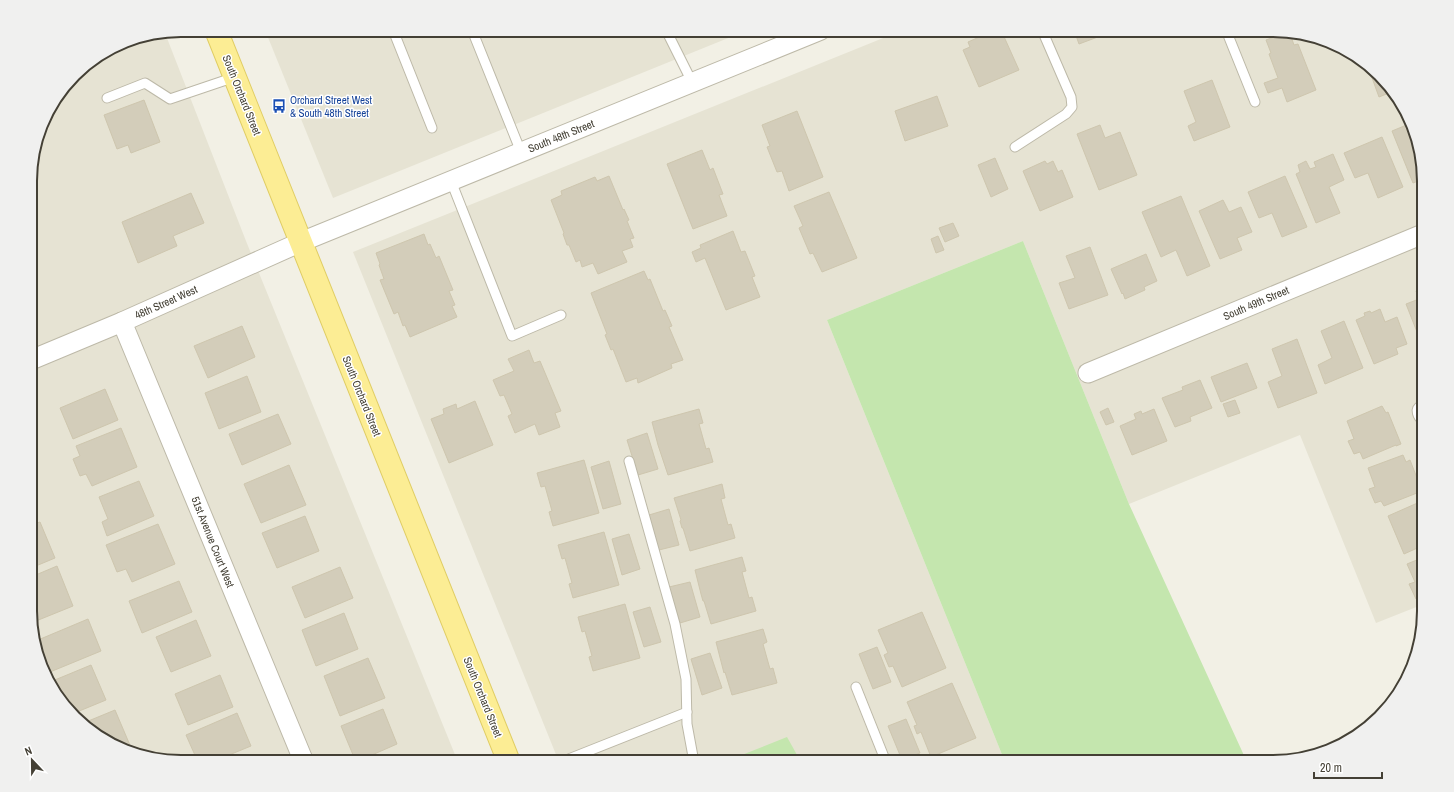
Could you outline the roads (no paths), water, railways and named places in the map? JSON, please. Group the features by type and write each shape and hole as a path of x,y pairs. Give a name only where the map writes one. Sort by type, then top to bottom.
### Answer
{"main road":[{"name":"South Orchard Street","path":"219,37 506,755"}],"street":[{"name":"South 48th Street","path":"301,242 804,37"},
{"name":"South 49th Street","path":"1088,373 1417,236"},
{"name":"48th Street West","path":"37,357 122,322 301,242"},
{"name":"51st Avenue Court West","path":"122,322 301,755"}],"lane":[{"path":"396,37 432,128"},
{"path":"475,37 521,152"},
{"path":"670,37 692,82"},
{"path":"1015,147 1066,114 1072,107 1071,98 1045,37"},
{"path":"1229,37 1255,102"},
{"path":"107,98 145,83 170,99 235,77"},
{"path":"451,181 512,336 561,315"},
{"path":"629,461 675,624 686,679 686,724 693,755"},
{"path":"856,687 883,755"},
{"path":"579,755 687,712"}],"place":[{"name":"Orchard Street West & South 48th Street","path":"279,106"}]}
